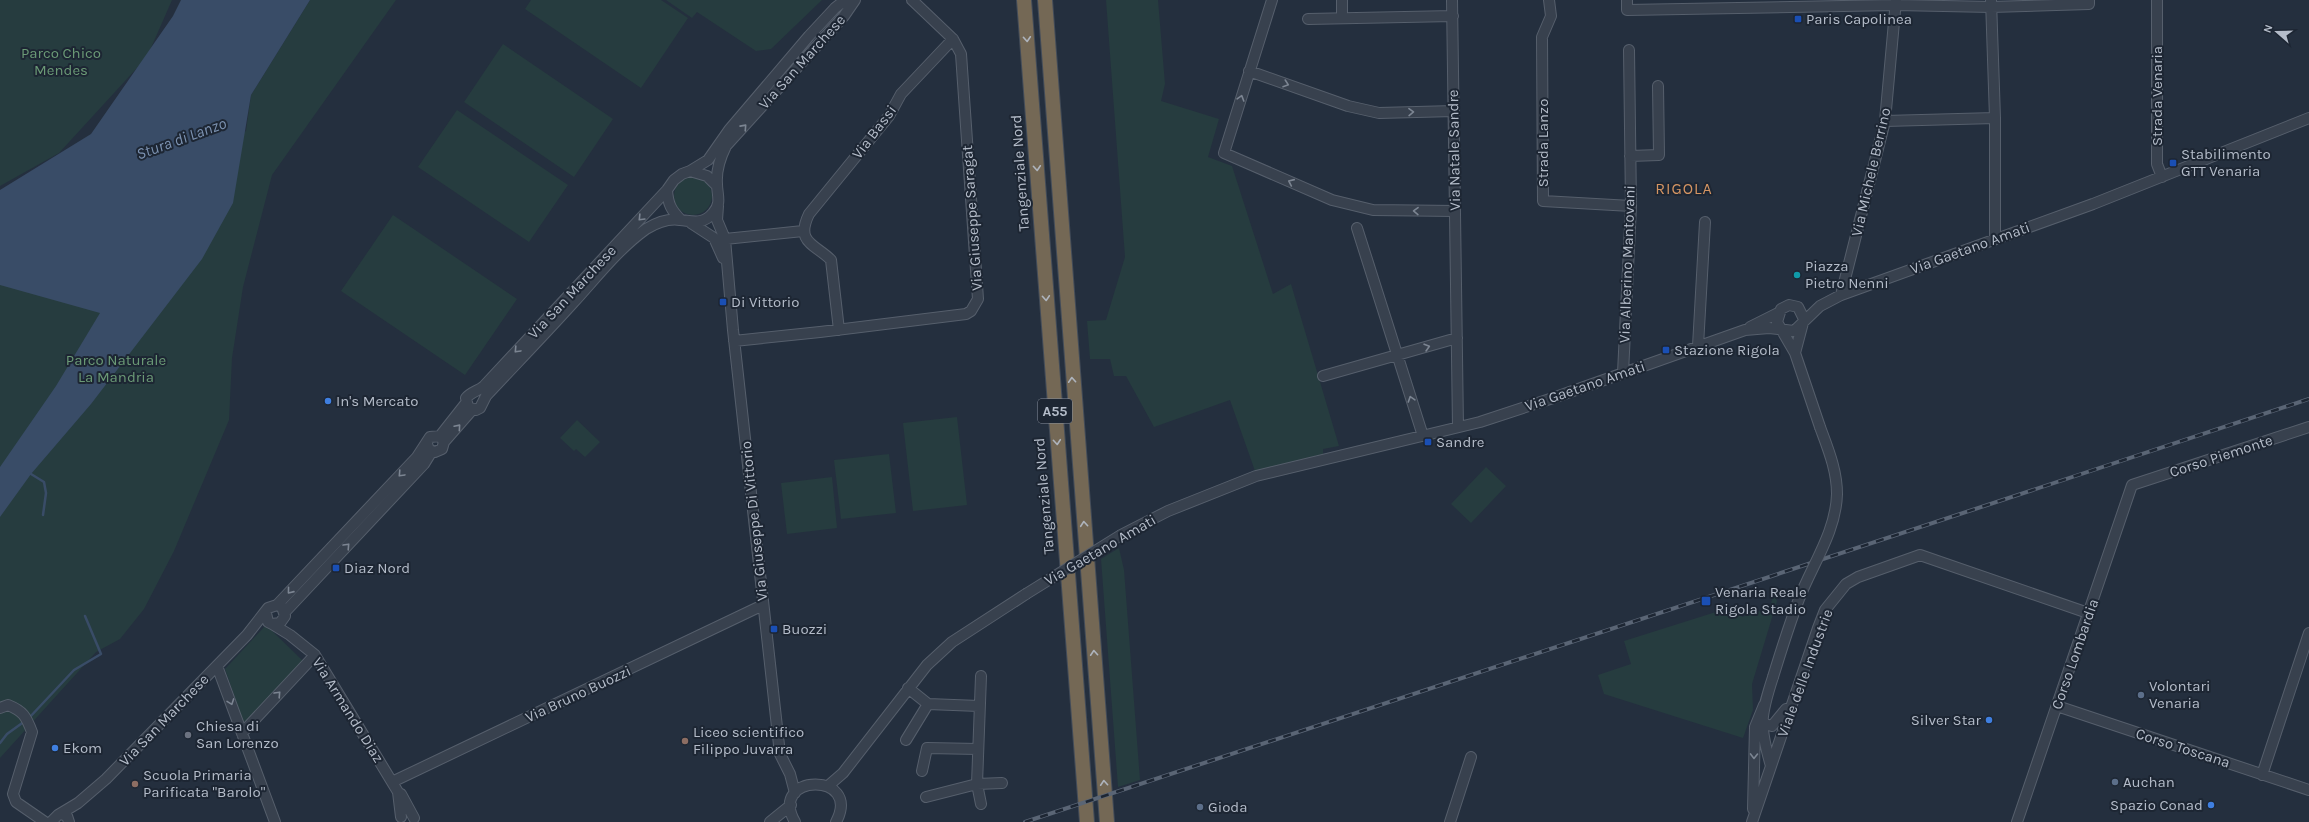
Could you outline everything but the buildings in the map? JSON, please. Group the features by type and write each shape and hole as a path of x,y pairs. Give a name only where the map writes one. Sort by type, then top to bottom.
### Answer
{"highway":[{"name":"Tangenziale Nord","path":"1024,0 1087,822"},
{"name":"A55","path":"1045,0 1107,822"}],"street":[{"name":"Via San Marchese","path":"476,393 667,190 674,180 708,160 730,130 809,36 835,8 845,0"},
{"name":"Via San Marchese","path":"718,206 719,195 716,185 721,157 726,146 844,16 855,0"},
{"name":"Via Giuseppe Saragat","path":"734,341 839,330 966,314 977,303 978,299 961,54 953,39 912,0"},
{"path":"1272,0 1224,153 1332,200 1349,205 1373,210 1455,211"},
{"path":"1342,0 1342,18"},
{"path":"1308,19 1453,16 1452,0"},
{"name":"Strada Lanzo","path":"1549,0 1551,16 1542,37 1543,201 1631,206"},
{"name":"Strada Venaria","path":"2158,0 2157,164 2162,176"},
{"path":"1627,5 1896,2 1991,4 2089,2"},
{"name":"Via Michele Berrino","path":"1841,295 1885,121 1896,2"},
{"path":"1991,4 1995,118 1995,239"},
{"name":"Via Natale Sandre","path":"1453,16 1458,428"},
{"name":"Via Bassi","path":"803,231 809,214 889,116 901,94 953,39"},
{"name":"Via Alberino Mantovani","path":"1623,373 1631,206 1629,50"},
{"path":"1249,71 1348,106 1379,113 1454,111"},
{"path":"1630,156 1659,155 1658,86"},
{"path":"1885,121 1995,118"},
{"path":"2162,176 2309,118"},
{"path":"690,171 707,176 716,185"},
{"name":"Via Gaetano Amati","path":"1802,324 1820,306 1841,295 2099,201 2162,176"},
{"path":"667,190 668,201 672,211 681,220"},
{"path":"691,223 708,218 718,206"},
{"name":"Via Giuseppe Di Vittorio","path":"718,206 718,220 725,239 726,266 734,341 780,754 790,774 795,793"},
{"name":"Via San Marchese","path":"483,400 630,242 654,224 681,220 691,223"},
{"path":"1698,346 1704,222"},
{"name":"Via Giuseppe Di Vittorio","path":"691,223 714,238 726,266"},
{"path":"1358,228 1423,436"},
{"path":"725,239 803,231 812,247 831,260 839,330"},
{"path":"1789,305 1799,308 1803,314 1795,353 1777,322 1778,312 1789,305"},
{"name":"Via Gaetano Amati","path":"1799,308 1820,306"},
{"name":"Via Gaetano Amati","path":"828,786 843,773 908,688 940,652 1026,594 1121,535 1168,511 1252,478 1458,428 1553,398 1745,330 1778,312"},
{"path":"1782,329 1794,331 1802,324"},
{"name":"Via Gaetano Amati","path":"1745,330 1763,328 1782,329"},
{"path":"1323,376 1456,338"},
{"name":"Viale delle Industrie","path":"1752,821 1755,727 1764,705 1799,600 1830,529 1836,507 1837,488 1834,468 1795,353"},
{"path":"429,448 442,449 442,439 469,406 469,395 476,393 479,394 483,400 480,408 469,406"},
{"name":"Corso Piemonte","path":"2132,485 2309,427"},
{"path":"282,612 268,608 269,619 276,624 282,612 429,448 430,437 442,439"},
{"name":"Corso Lombardia","path":"2017,822 2132,485"},
{"name":"Viale delle Industrie","path":"1752,821 1826,610 1846,584 1858,577 1920,555 2088,613"},
{"name":"Via Bruno Buozzi","path":"392,782 763,605"},
{"name":"Via Armando Diaz","path":"282,612 290,635"},
{"name":"Via San Marchese","path":"60,819 106,779 247,635 269,619"},
{"name":"Via Armando Diaz","path":"269,619 315,655 398,792 403,796 415,820"},
{"path":"2262,775 2309,633"},
{"path":"242,733 315,655"},
{"path":"217,666 275,822"},
{"path":"981,676 977,784 981,804"},
{"path":"908,688 928,704 979,706"},
{"path":"1762,718 1769,726 1775,724 1794,698"},
{"path":"906,740 928,704"},
{"path":"0,708 8,705 22,712 29,724 32,732 13,794 16,802 45,822"},
{"name":"Viale delle Industrie","path":"1764,705 1762,731 1771,766"},
{"name":"Corso Toscana","path":"2057,706 2309,790"},
{"path":"922,771 927,748 978,749"},
{"path":"1450,822 1471,758"},
{"name":"Via Gaetano Amati","path":"836,793 843,773"},
{"path":"790,774 806,784"},
{"path":"795,822 791,805 795,793 806,784 817,783 828,786 836,793 841,808 836,822"},
{"path":"926,797 977,784 1002,783"},
{"name":"Via Armando Diaz","path":"397,819 398,792"},
{"path":"770,822 791,805"},
{"path":"397,819 415,820"}],"green space":[{"name":"Parco Chico Mendes","path":"0,0 172,0 147,57 59,153 0,186"},
{"name":"Parco Naturale La Mandria","path":"310,0 396,0 272,175 243,287 232,358 229,420 174,551 144,609 120,639 96,652 0,758 0,269 246,131 251,95"},
{"path":"531,0 661,0 688,18 641,88 525,9"},
{"path":"666,0 822,0 771,49 756,51 697,12 692,18"},
{"path":"1106,0 1158,0 1165,84 1161,101 1219,119 1208,157 1232,166 1273,294 1291,284 1339,446 1323,449 1323,454 1255,471 1230,400 1154,427 1126,376 1114,376 1110,359 1090,359 1087,321 1106,320 1125,257"},
{"path":"503,44 613,119 574,177 464,102"},
{"path":"457,110 568,185 529,242 418,167"},
{"path":"689,177 697,177 707,182 711,189 711,203 707,210 697,215 689,215 679,210 677,207 674,200 674,192 679,182 682,180"},
{"path":"393,215 517,299 465,375 341,291"},
{"path":"957,417 967,505 913,511 903,423"},
{"path":"577,420 600,442 585,457 576,449 574,451 560,438"},
{"path":"889,454 896,513 841,519 834,460"},
{"path":"1486,467 1506,486 1471,523 1451,504"},
{"path":"832,477 837,528 787,534 781,483"},
{"path":"1119,548 1124,570 1140,780 1118,787 1101,559"},
{"path":"1774,595 1777,601 1752,684 1753,710 1743,738 1604,694 1598,675 1631,664 1624,641 1738,605 1742,617 1769,608"},
{"path":"266,625 303,661 251,723 243,721 225,669"}],"water":[{"name":"Stura di Lanzo","path":"181,0 310,0 251,95 233,203 202,259 91,404 31,474 0,517 0,467 56,386 100,313 0,285 0,190 91,134 173,16"}],"waterway":[{"path":"31,474 44,482 46,493 43,515"},
{"path":"29,718 74,670 101,654 85,616"},
{"path":"0,743 7,734 25,721"}],"railway":[{"path":"1025,822 2309,399"}],"place":[{"name":"Paris Capolinea","path":"1798,19"},
{"name":"Stabilimento GTT Venaria","path":"2173,163"},
{"name":"Piazza Pietro Nenni","path":"1797,275"},
{"name":"Di Vittorio","path":"723,302"},
{"name":"Stazione Rigola","path":"1666,350"},
{"name":"In's Mercato","path":"328,401"},
{"name":"Sandre","path":"1428,442"},
{"name":"Diaz Nord","path":"336,568"},
{"name":"Venaria Reale Rigola Stadio","path":"1706,601"},
{"name":"Buozzi","path":"774,629"},
{"name":"Volontari Venaria","path":"2141,695"},
{"name":"Silver Star","path":"1989,720"},
{"name":"Chiesa di San Lorenzo","path":"188,735"},
{"name":"Liceo scientifico Filippo Juvarra","path":"685,741"},
{"name":"Ekom","path":"55,748"},
{"name":"Auchan","path":"2115,782"},
{"name":"Scuola Primaria Parificata \"Barolo\"","path":"135,784"},
{"name":"Spazio Conad","path":"2211,805"},
{"name":"Gioda","path":"1200,807"}],"district":[{"name":"RIGOLA","path":"1684,188"}]}
